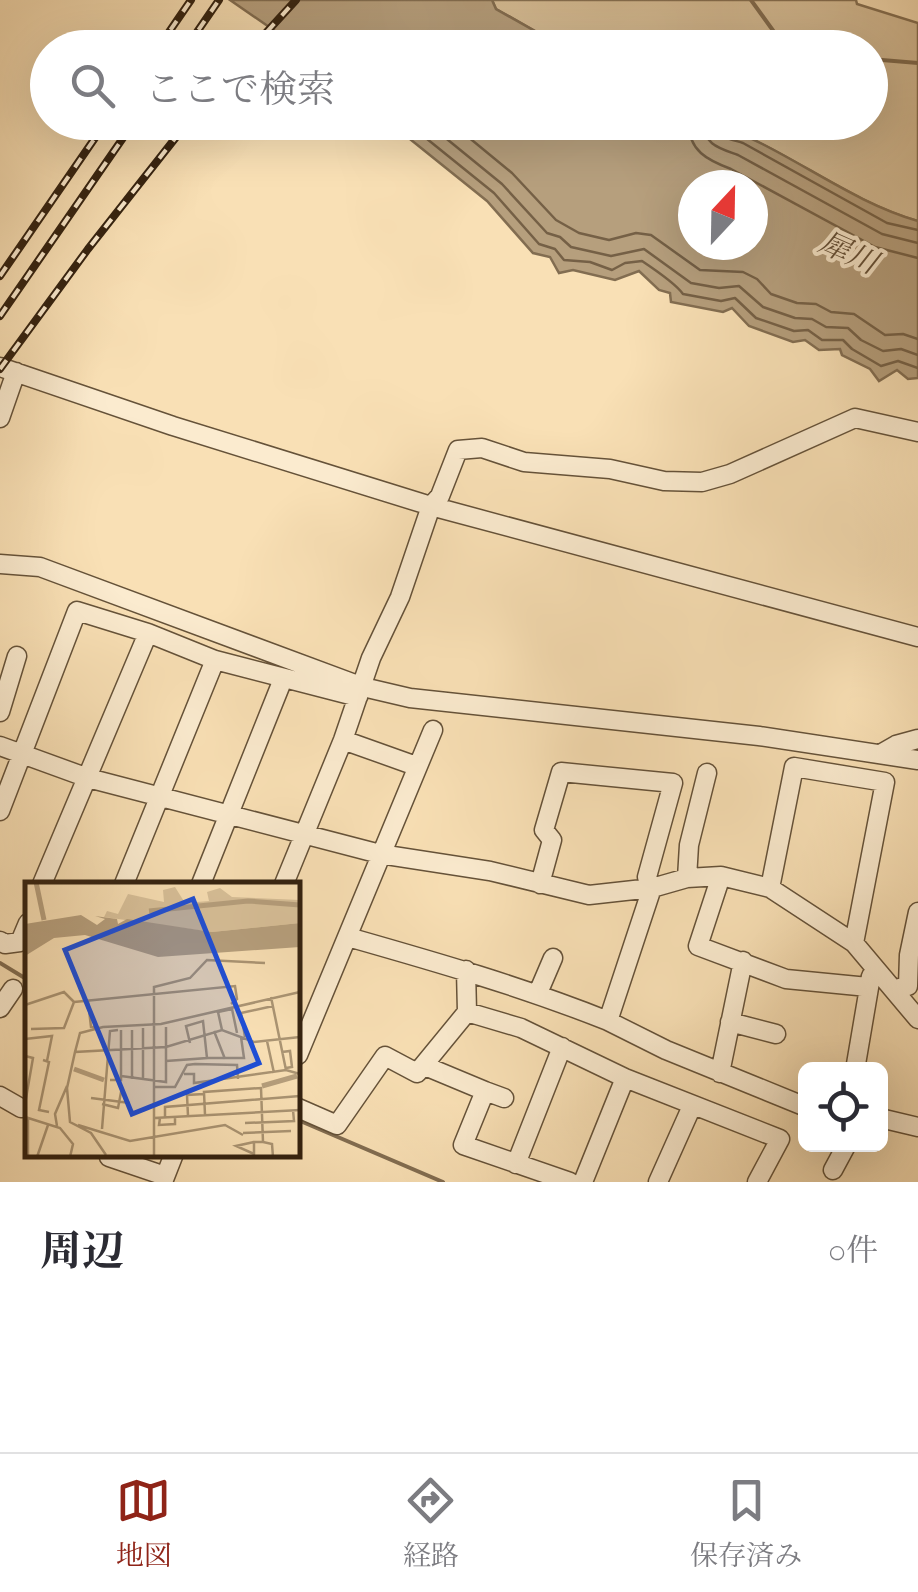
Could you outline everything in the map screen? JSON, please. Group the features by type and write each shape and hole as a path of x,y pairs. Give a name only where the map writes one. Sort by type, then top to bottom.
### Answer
{"street":[{"path":"0,418 8,370 431,506 918,636"},
{"path":"285,882 344,740 371,658 400,597 431,506 440,496 458,450 482,448 524,462 610,469 664,481 702,482 730,474 855,418 918,432"},
{"path":"5,560 40,567 360,692"},
{"path":"0,811 78,611 148,632 215,660 360,692 460,706 604,717 918,760"},
{"path":"43,882 148,632"},
{"path":"0,712 18,656"},
{"path":"125,882 215,660"},
{"path":"202,882 284,678"},
{"path":"300,1049 433,730"},
{"path":"882,753 896,744 918,739"},
{"path":"344,740 416,766"},
{"path":"0,746 88,778 380,854 490,872 589,895 652,888 686,878 721,876 770,888 854,943 918,1019"},
{"path":"770,888 794,767 885,782 854,943"},
{"path":"540,884 552,840 544,830 560,772 673,783 647,876 652,888 608,1021"},
{"path":"686,878 689,845 707,773"},
{"path":"721,876 698,946 786,979 868,987"},
{"path":"895,990 908,986 918,912"},
{"path":"0,941 20,942 25,930"},
{"path":"348,937 538,993 798,1104"},
{"path":"538,993 553,958"},
{"path":"720,1073 743,961"},
{"path":"856,1062 873,966"},
{"path":"300,1109 337,1125 385,1056 417,1073 467,1012 466,970"},
{"path":"0,1008 13,989"},
{"path":"467,1012 521,1028 625,1078 780,1139 757,1182"},
{"path":"730,1022 776,1034"},
{"path":"516,1164 562,1047"},
{"path":"425,1066 504,1098"},
{"path":"583,1182 625,1078"},
{"path":"485,1091 464,1145 570,1182"},
{"path":"0,1096 21,1108"},
{"path":"658,1182 692,1106"},
{"path":"888,1120 918,1127"},
{"path":"833,1170 842,1152"},
{"path":"108,1157 128,1174 164,1179"}],"shaded area":[{"path":"492,0 856,0 857,4 918,23 918,221 865,200 754,140 888,140 888,30 533,30 496,9"}],"water":[{"path":"230,0 492,0 496,9 533,30 273,30"},
{"name":"犀川","path":"411,140 754,140 865,200 918,221 918,378 908,379 897,370 879,381 870,369 842,355 840,349 819,350 805,340 793,342 749,326 732,308 723,312 671,302 670,293 659,290 639,271 615,280 573,270 559,273 550,257 533,253 487,201"}],"waterway":[{"path":"751,0 773,30"},
{"path":"888,60 918,63"},
{"path":"0,963 25,978"},
{"path":"300,1121 443,1182"}],"railway":[{"path":"170,30 191,0"},
{"path":"198,30 219,0"},
{"path":"268,30 296,0"},
{"path":"0,276 94,140"},
{"path":"0,316 122,140"},
{"path":"0,369 174,140"}]}
